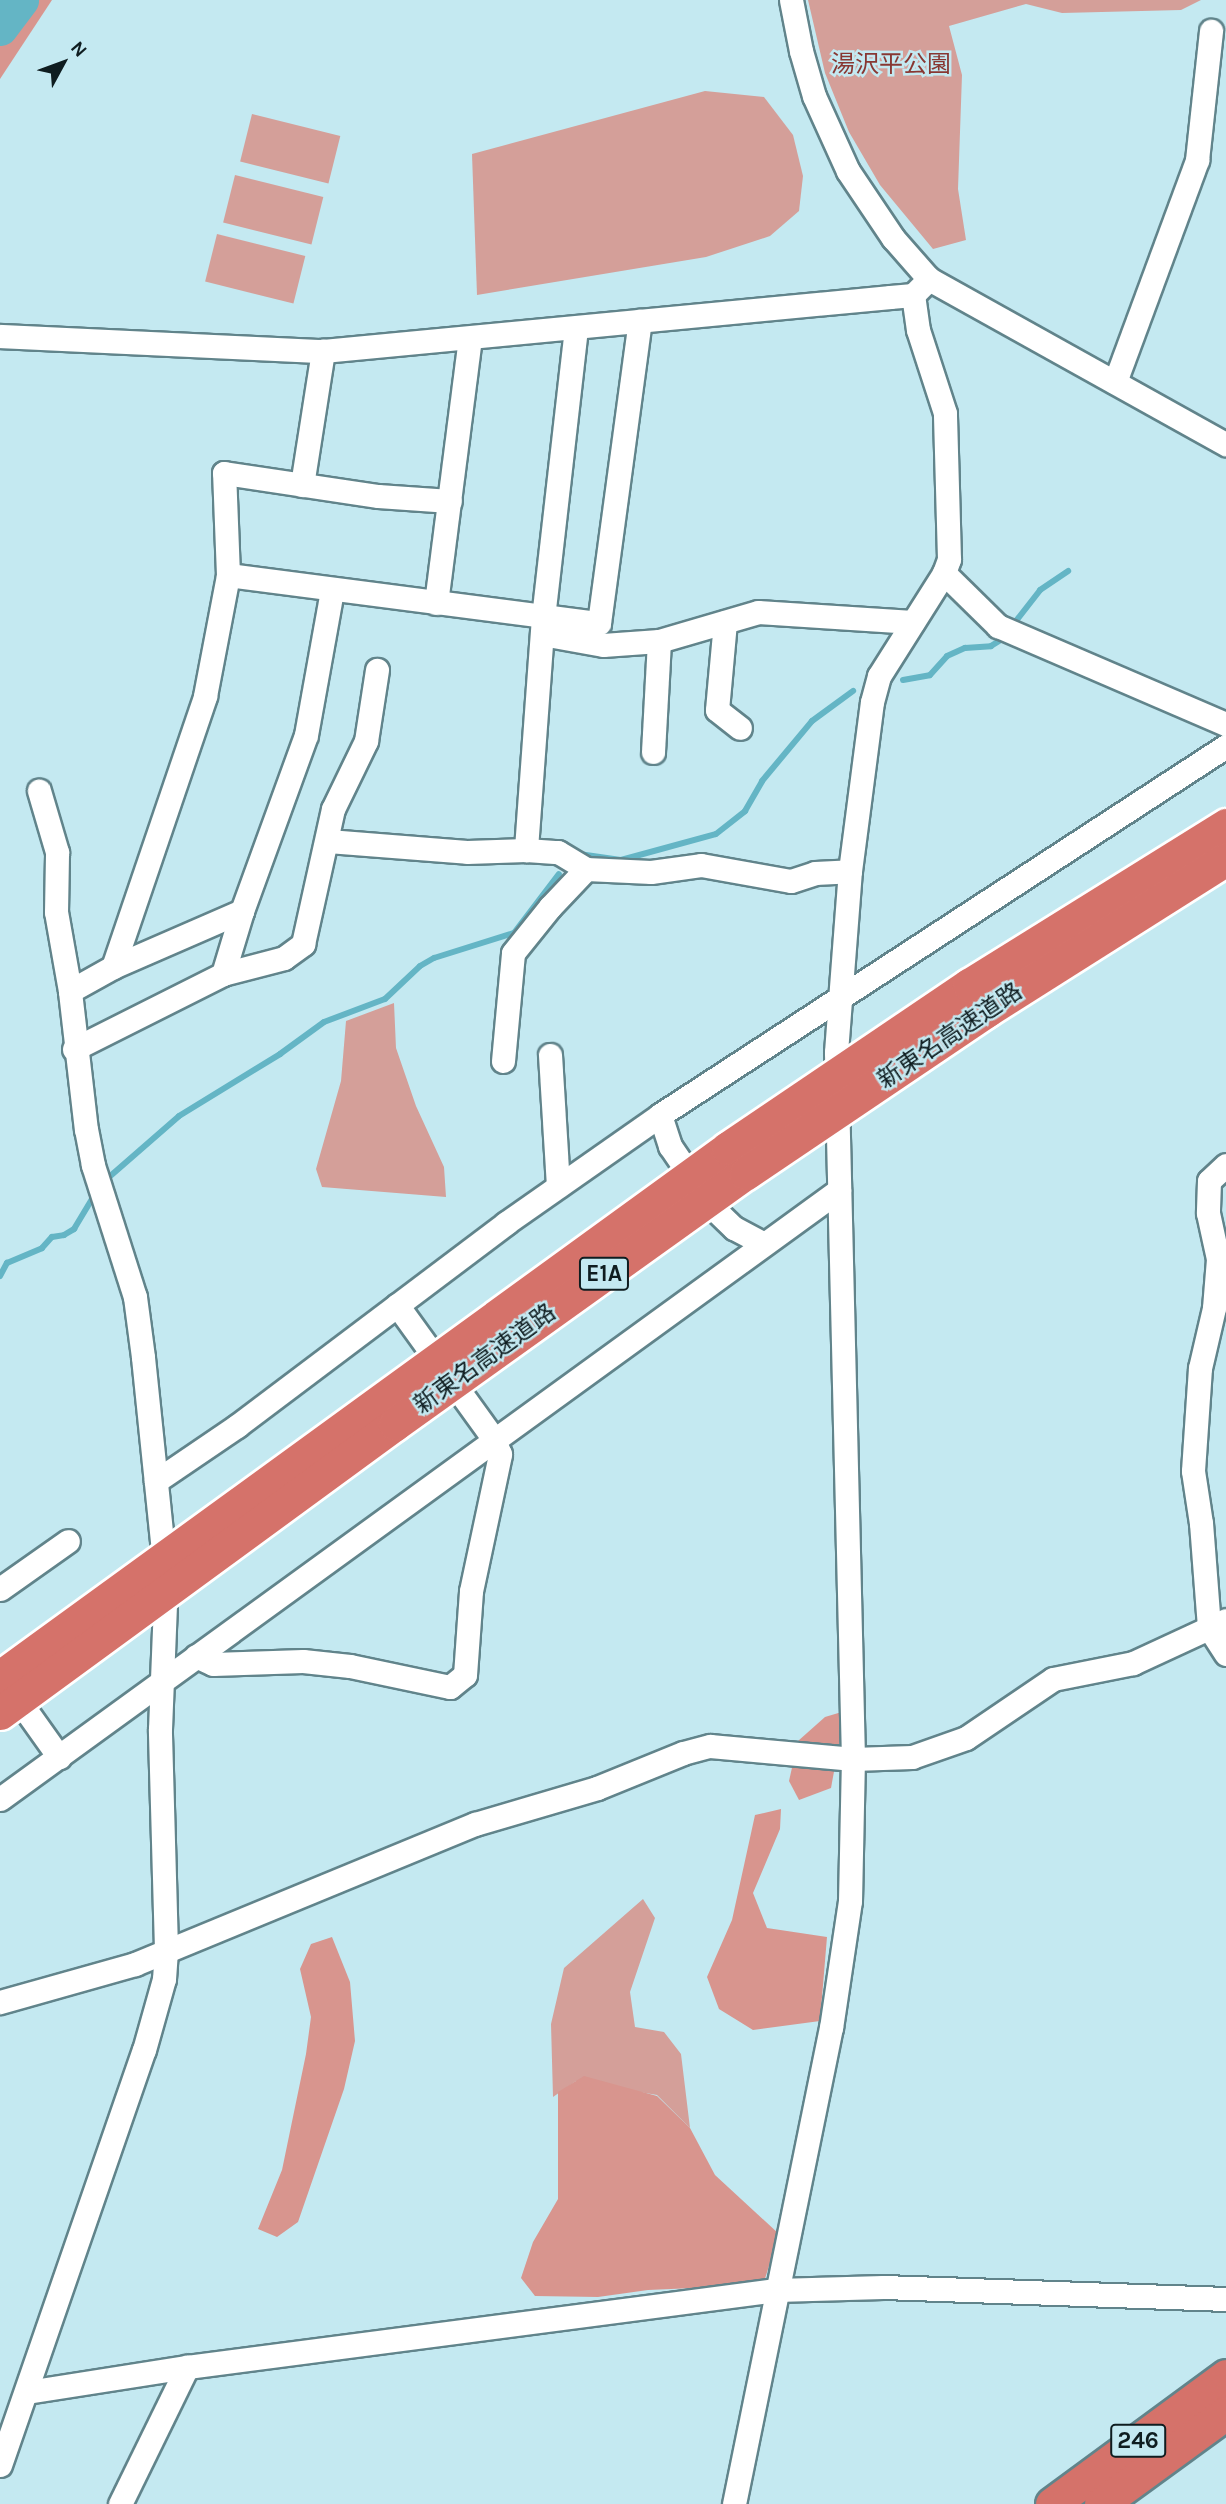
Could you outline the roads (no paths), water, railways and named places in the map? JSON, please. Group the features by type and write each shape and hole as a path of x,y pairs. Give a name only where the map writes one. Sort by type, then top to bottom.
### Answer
{"highway":[{"name":"新東名高速道路","path":"0,1675 728,1148 969,985 1226,825"},
{"name":"新東名高速道路","path":"0,1713 395,1424 746,1173 986,1011 1226,859"},
{"name":"246","path":"1052,2504 1226,2376"},
{"name":"246","path":"1101,2504 1226,2413"}],"street":[{"path":"734,2504 831,2028 850,1901 853,1759 836,1052 850,871 872,702 879,677 944,573 949,559 945,413 918,330 921,287 893,238 848,171 814,96 800,51 791,0"},
{"path":"1115,382 1198,160 1217,80 1211,31"},
{"path":"0,336 323,351 576,328 921,287 1115,382 1226,444"},
{"path":"542,625 599,622 640,321"},
{"path":"526,850 542,625 576,328"},
{"path":"436,603 470,338"},
{"path":"302,485 323,351"},
{"path":"113,967 205,696 228,575 224,473 302,485 450,501"},
{"path":"944,573 998,626 1226,724"},
{"path":"228,575 436,603 542,625 603,645 659,641 758,612 913,622"},
{"path":"223,974 306,735 332,590"},
{"path":"725,622 717,710 740,728"},
{"path":"653,752 659,641"},
{"path":"74,1049 223,974 284,958 303,944 333,809 366,741 377,670"},
{"path":"156,1481 237,1426 558,1186 660,1115 1226,746"},
{"path":"0,2465 144,2050 164,1979 166,1949 161,1682 166,1580 156,1481 135,1297 93,1165 74,1049 70,991 55,912 57,852 39,791"},
{"path":"328,841 467,852 558,852 586,869 651,872 701,865 791,881 815,873 850,871"},
{"path":"503,1061 513,953 550,906 586,869"},
{"path":"70,991 113,967 243,911"},
{"path":"550,1055 558,1186"},
{"path":"660,1115 670,1146 711,1206 734,1228 764,1244"},
{"path":"1226,1165 1209,1181 1208,1213 1218,1259 1214,1308 1200,1368 1193,1471 1217,1624 1226,1654"},
{"path":"0,1799 493,1438 839,1190"},
{"path":"196,1656 213,1664 303,1661 450,1687 465,1675 471,1591 500,1454 493,1438 397,1306"},
{"path":"0,1589 68,1541"},
{"path":"0,2002 135,1964 475,1824 597,1788 683,1753 710,1746 853,1759 912,1757 955,1742 1053,1679 1133,1663 1217,1624"},
{"path":"0,1675 59,1756"},
{"path":"27,2392 187,2367 776,2290 883,2287 1226,2299"},
{"path":"120,2504 187,2367"}],"waterway":[{"path":"0,28 21,0"},
{"path":"1016,621 1040,590 1068,571"},
{"path":"903,680 930,675 947,656 965,648 991,646 999,641"},
{"path":"579,854 621,860 716,834 745,811 762,781 812,721 853,691"},
{"path":"108,1178 179,1116 280,1054 324,1022 385,999 420,966 434,958 514,933 559,874"},
{"path":"0,1276 7,1263 42,1248 52,1237 64,1235 74,1229 93,1197"}],"park label":[{"name":"湯沢平公園","path":"891,65"}]}
